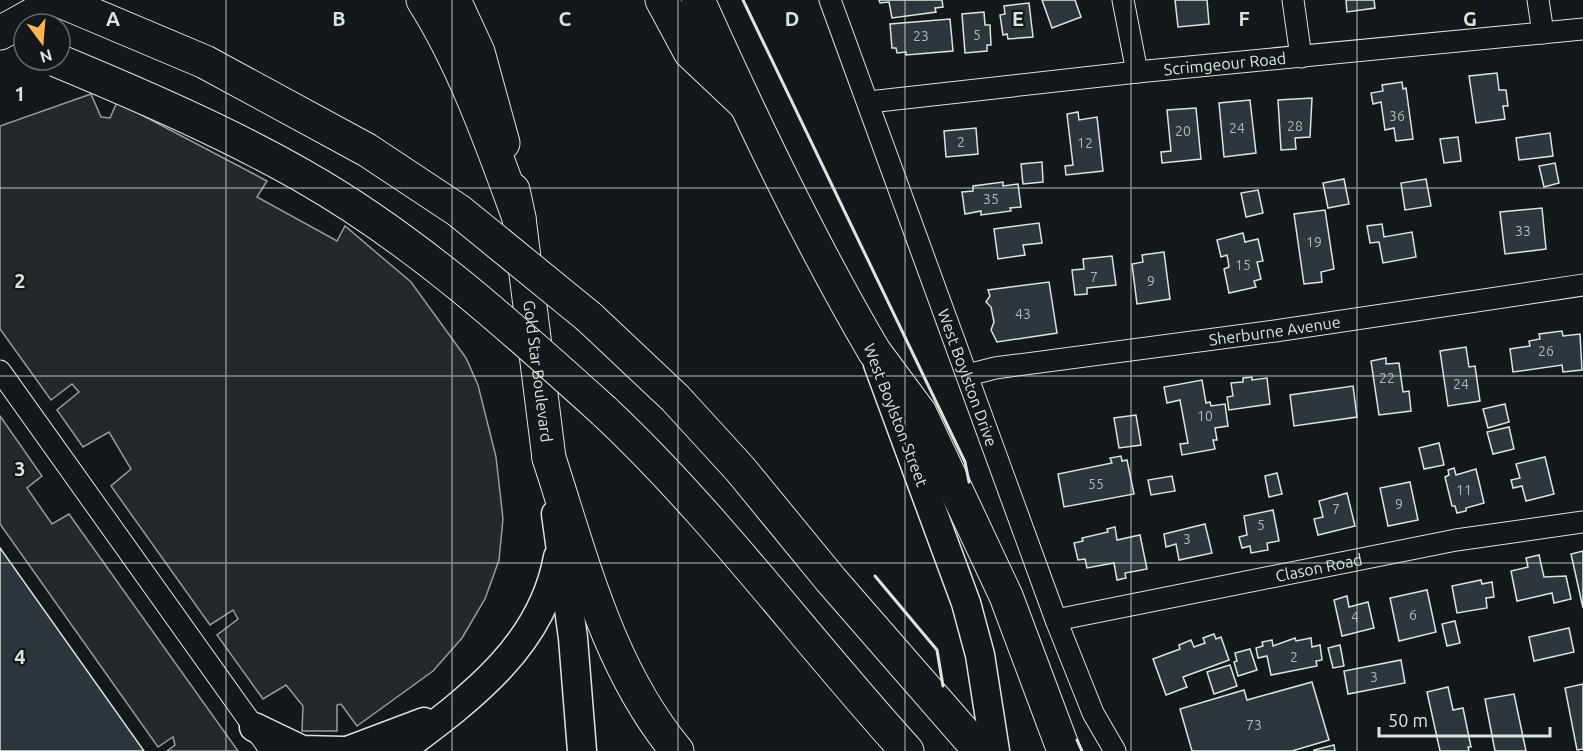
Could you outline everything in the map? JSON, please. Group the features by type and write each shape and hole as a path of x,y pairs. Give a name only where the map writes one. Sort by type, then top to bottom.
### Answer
{"main road":[{"path":"0,34 58,0 205,62 367,150 459,211 589,317 675,398 740,469 831,580 980,751"},
{"path":"423,0 464,81 495,151 519,218"},
{"name":"Gold Star Boulevard","path":"454,0 482,66 519,218 573,639 582,751"},
{"path":"662,0 690,52 744,103"},
{"name":"West Boylston Street","path":"698,0 744,103 825,268 874,351 899,425 960,586 980,655 995,751"},
{"path":"72,67 211,127 304,177 406,244 506,322 604,411 679,485 837,673 907,751"},
{"path":"874,351 920,413 1005,596 1064,751"},
{"path":"549,458 609,640 656,726 677,751"},
{"path":"400,751 493,675 525,638 548,592 561,543"},
{"path":"980,655 1015,751"},
{"path":"254,727 302,750 345,751 449,713"}],"street":[{"name":"West Boylston Drive","path":"830,0 968,375 1010,500 1093,713 1115,751"},
{"path":"1123,0 1137,72"},
{"path":"1293,0 1301,57"},
{"path":"1538,0 1543,33"},
{"name":"Scrimgeour Road","path":"868,102 1137,72 1583,29"},
{"name":"Sherburne Avenue","path":"968,375 995,368 1263,332 1583,285"},
{"path":"0,371 271,751"},
{"name":"Clason Road","path":"1056,620 1456,540 1583,522"}],"shaded area":[{"path":"91,94 101,117 110,118 117,102 267,181 257,197 337,241 345,226 411,282 466,358 478,385 496,457 503,519 499,560 485,599 462,638 433,671 357,726 341,704 337,705 337,731 302,731 303,706 286,685 263,699 217,635 238,619 233,610 210,625 111,486 131,469 109,432 83,447 57,410 79,392 72,384 51,400 0,329 0,126"},
{"path":"0,416 42,476 27,488 52,524 69,514 238,751 167,751 175,745 173,737 158,747 0,524"}],"building":[{"path":"879,0 942,0 943,7 935,8 936,12 892,18 889,2 880,3"},
{"path":"1042,0 1075,0 1081,17 1052,28"},
{"path":"1175,0 1207,0 1209,24 1178,27"},
{"path":"1346,0 1374,0 1375,8 1347,12"},
{"path":"1029,3 1033,37 1008,39 1007,34 1003,35 1000,15 1005,14 1004,6"},
{"path":"984,12 985,25 990,25 991,45 987,45 987,51 965,53 962,14"},
{"path":"950,19 953,51 906,55 906,52 897,53 896,48 892,48 890,24"},
{"path":"1497,73 1499,90 1506,90 1508,106 1503,106 1505,119 1476,123 1469,76"},
{"path":"1402,82 1403,89 1406,88 1413,139 1396,141 1394,128 1385,130 1381,102 1373,104 1371,93 1383,91 1382,85"},
{"path":"1312,98 1310,137 1295,138 1296,149 1281,150 1278,100"},
{"path":"1250,100 1256,153 1224,157 1219,103"},
{"path":"1196,108 1201,159 1162,163 1161,152 1171,151 1167,110"},
{"path":"1078,112 1079,120 1097,117 1103,171 1066,175 1065,166 1073,165 1067,114"},
{"path":"976,128 978,154 946,157 944,131"},
{"path":"1550,133 1553,156 1519,160 1516,138"},
{"path":"1458,137 1461,161 1444,163 1440,139"},
{"path":"1042,162 1043,182 1023,184 1021,164"},
{"path":"1555,163 1559,183 1544,187 1539,166"},
{"path":"1344,179 1349,204 1328,208 1323,183"},
{"path":"1426,179 1431,206 1405,210 1401,183"},
{"path":"1003,182 1003,186 1018,184 1021,207 1010,208 1011,211 981,215 981,211 965,214 962,192 973,191 973,186"},
{"path":"1258,190 1263,213 1246,217 1241,193"},
{"path":"1542,208 1546,249 1505,254 1500,212"},
{"path":"1325,210 1334,269 1321,272 1322,282 1304,284 1294,214"},
{"path":"1039,223 1042,243 1023,245 1025,255 998,259 994,229"},
{"path":"1382,224 1384,237 1412,232 1416,257 1383,263 1379,242 1370,243 1367,226"},
{"path":"1243,233 1245,242 1258,239 1263,261 1257,262 1261,279 1254,281 1256,287 1229,293 1224,269 1229,267 1227,255 1221,257 1217,240"},
{"path":"1164,252 1170,299 1137,304 1132,264 1143,262 1142,255"},
{"path":"1112,256 1116,285 1087,288 1087,294 1075,295 1072,270 1084,269 1083,259"},
{"path":"1049,282 1057,333 997,342 991,330 994,322 991,307 986,302 990,296 988,290"},
{"path":"1562,331 1563,336 1580,334 1582,370 1563,372 1562,365 1513,372 1510,349 1530,346 1529,341 1540,339 1539,334"},
{"path":"1466,347 1469,367 1475,366 1480,401 1448,406 1440,351"},
{"path":"1386,358 1386,364 1399,363 1403,392 1409,391 1411,411 1379,415 1371,361"},
{"path":"1252,377 1252,380 1267,378 1270,404 1229,410 1227,397 1233,396 1231,383 1243,382 1243,378"},
{"path":"1202,380 1206,403 1210,402 1211,406 1225,404 1228,426 1215,428 1217,440 1213,440 1215,449 1182,455 1180,444 1188,443 1180,400 1167,403 1164,387"},
{"path":"1353,386 1357,417 1294,426 1290,395"},
{"path":"1505,404 1509,422 1488,428 1483,409"},
{"path":"1136,415 1141,445 1119,448 1114,418"},
{"path":"1509,427 1514,449 1493,454 1487,432"},
{"path":"1439,443 1444,465 1424,469 1419,448"},
{"path":"1121,456 1122,461 1127,460 1134,494 1064,507 1058,474 1112,463 1110,458"},
{"path":"1545,457 1554,494 1526,501 1522,486 1513,488 1511,480 1520,478 1516,464"},
{"path":"1454,468 1456,475 1476,469 1484,503 1457,513 1455,506 1452,506 1445,477 1449,475 1448,470"},
{"path":"1277,473 1282,494 1269,497 1265,476"},
{"path":"1172,476 1175,491 1151,495 1148,480"},
{"path":"1410,482 1418,520 1388,526 1380,488"},
{"path":"1347,493 1355,526 1318,535 1314,519 1323,517 1319,501"},
{"path":"1273,510 1279,541 1267,543 1268,550 1251,553 1250,546 1242,548 1239,537 1247,535 1244,516"},
{"path":"1205,524 1212,553 1179,560 1176,544 1166,547 1164,534"},
{"path":"1115,527 1117,540 1140,535 1147,569 1125,573 1126,578 1117,580 1114,563 1087,568 1085,559 1078,560 1074,543 1083,541 1082,538 1108,532 1107,529"},
{"path":"0,548 144,751 0,751"},
{"path":"1583,551 1583,608 1571,554"},
{"path":"1539,555 1544,577 1566,576 1571,599 1554,603 1552,593 1517,601 1511,571 1528,567 1526,558"},
{"path":"1481,580 1482,584 1492,582 1494,597 1486,598 1487,608 1457,613 1452,586"},
{"path":"1427,590 1436,632 1399,641 1390,598"},
{"path":"1347,596 1349,607 1368,602 1374,628 1342,636 1334,600"},
{"path":"1455,621 1460,643 1447,646 1442,624"},
{"path":"1569,628 1574,652 1534,661 1529,637"},
{"path":"1214,634 1216,639 1221,637 1229,660 1183,677 1187,687 1166,695 1153,659 1180,649 1179,645 1191,640 1194,647 1205,643 1203,638"},
{"path":"1295,638 1296,641 1311,638 1312,647 1320,645 1322,660 1316,661 1317,666 1271,675 1267,656 1258,658 1256,648 1263,646 1262,642 1272,640 1273,646"},
{"path":"1340,645 1344,666 1333,668 1328,648"},
{"path":"1250,649 1257,670 1238,676 1234,662 1237,661 1235,653"},
{"path":"1401,660 1405,683 1348,694 1344,671"},
{"path":"1230,665 1237,686 1214,694 1207,672"},
{"path":"1312,682 1329,740 1292,751 1192,751 1180,709 1244,690 1247,700"},
{"path":"1583,684 1583,749 1577,750 1565,688"},
{"path":"1448,687 1453,710 1463,708 1471,747 1468,747 1469,751 1440,751 1427,692"},
{"path":"1514,694 1526,751 1495,751 1485,699"},
{"path":"1334,745 1335,751 1314,751 1314,750"}],"wall":[{"path":"743,0 965,462 969,482"},
{"path":"875,576 937,650 943,686"},
{"path":"1077,740 1082,751"}]}
